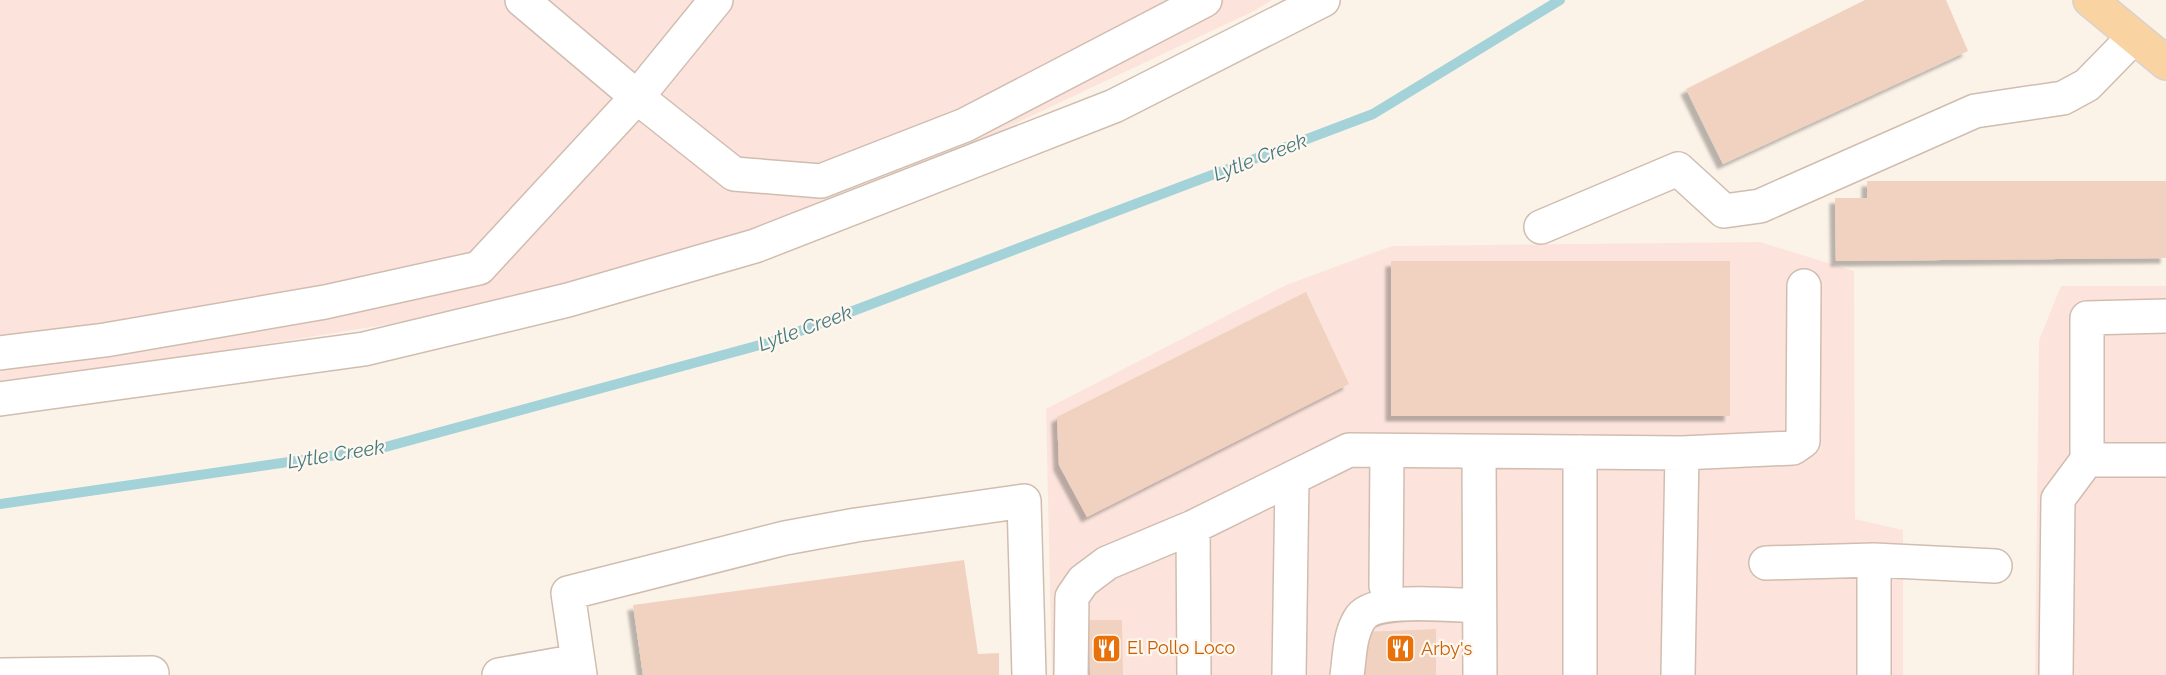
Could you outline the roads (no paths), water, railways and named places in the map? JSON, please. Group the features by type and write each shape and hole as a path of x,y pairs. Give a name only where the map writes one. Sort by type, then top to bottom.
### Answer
{"main road":[{"path":"2090,0 2166,63"}],"lane":[{"path":"522,0 637,97 734,174 821,181 965,125 1205,0"},
{"path":"0,353 105,340 316,303 479,268 637,97 716,0"},
{"path":"0,399 364,349 568,300 744,249 1114,105 1323,0"},
{"path":"1541,227 1678,170 1724,211 1760,206 1974,111 2063,98 2087,85 2134,37"},
{"path":"1071,675 1072,597 1083,581 1107,563 1193,527 1348,450 1682,453 1793,448 1803,441 1804,286"},
{"path":"2056,675 2058,500 2087,460 2087,318 2166,316"},
{"path":"1386,586 1387,451"},
{"path":"1479,452 1480,675"},
{"path":"1580,452 1580,675"},
{"path":"1678,675 1682,453"},
{"path":"2087,460 2166,460"},
{"path":"1289,675 1292,478"},
{"path":"499,675 579,668 568,593 785,538 856,525 1024,501 1029,675"},
{"path":"1193,527 1194,675"},
{"path":"1874,560 1874,675"},
{"path":"1766,563 1874,560 1995,566"},
{"path":"1347,675 1348,655 1354,629 1369,610 1390,604 1479,606"},
{"path":"3,675 152,673"}],"waterway":[{"name":"Lytle Creek","path":"0,504 378,449 771,342 1373,114 1560,0"}],"place":[{"name":"El Pollo Loco","path":"1106,648"},
{"name":"Arby's","path":"1400,649"}]}
